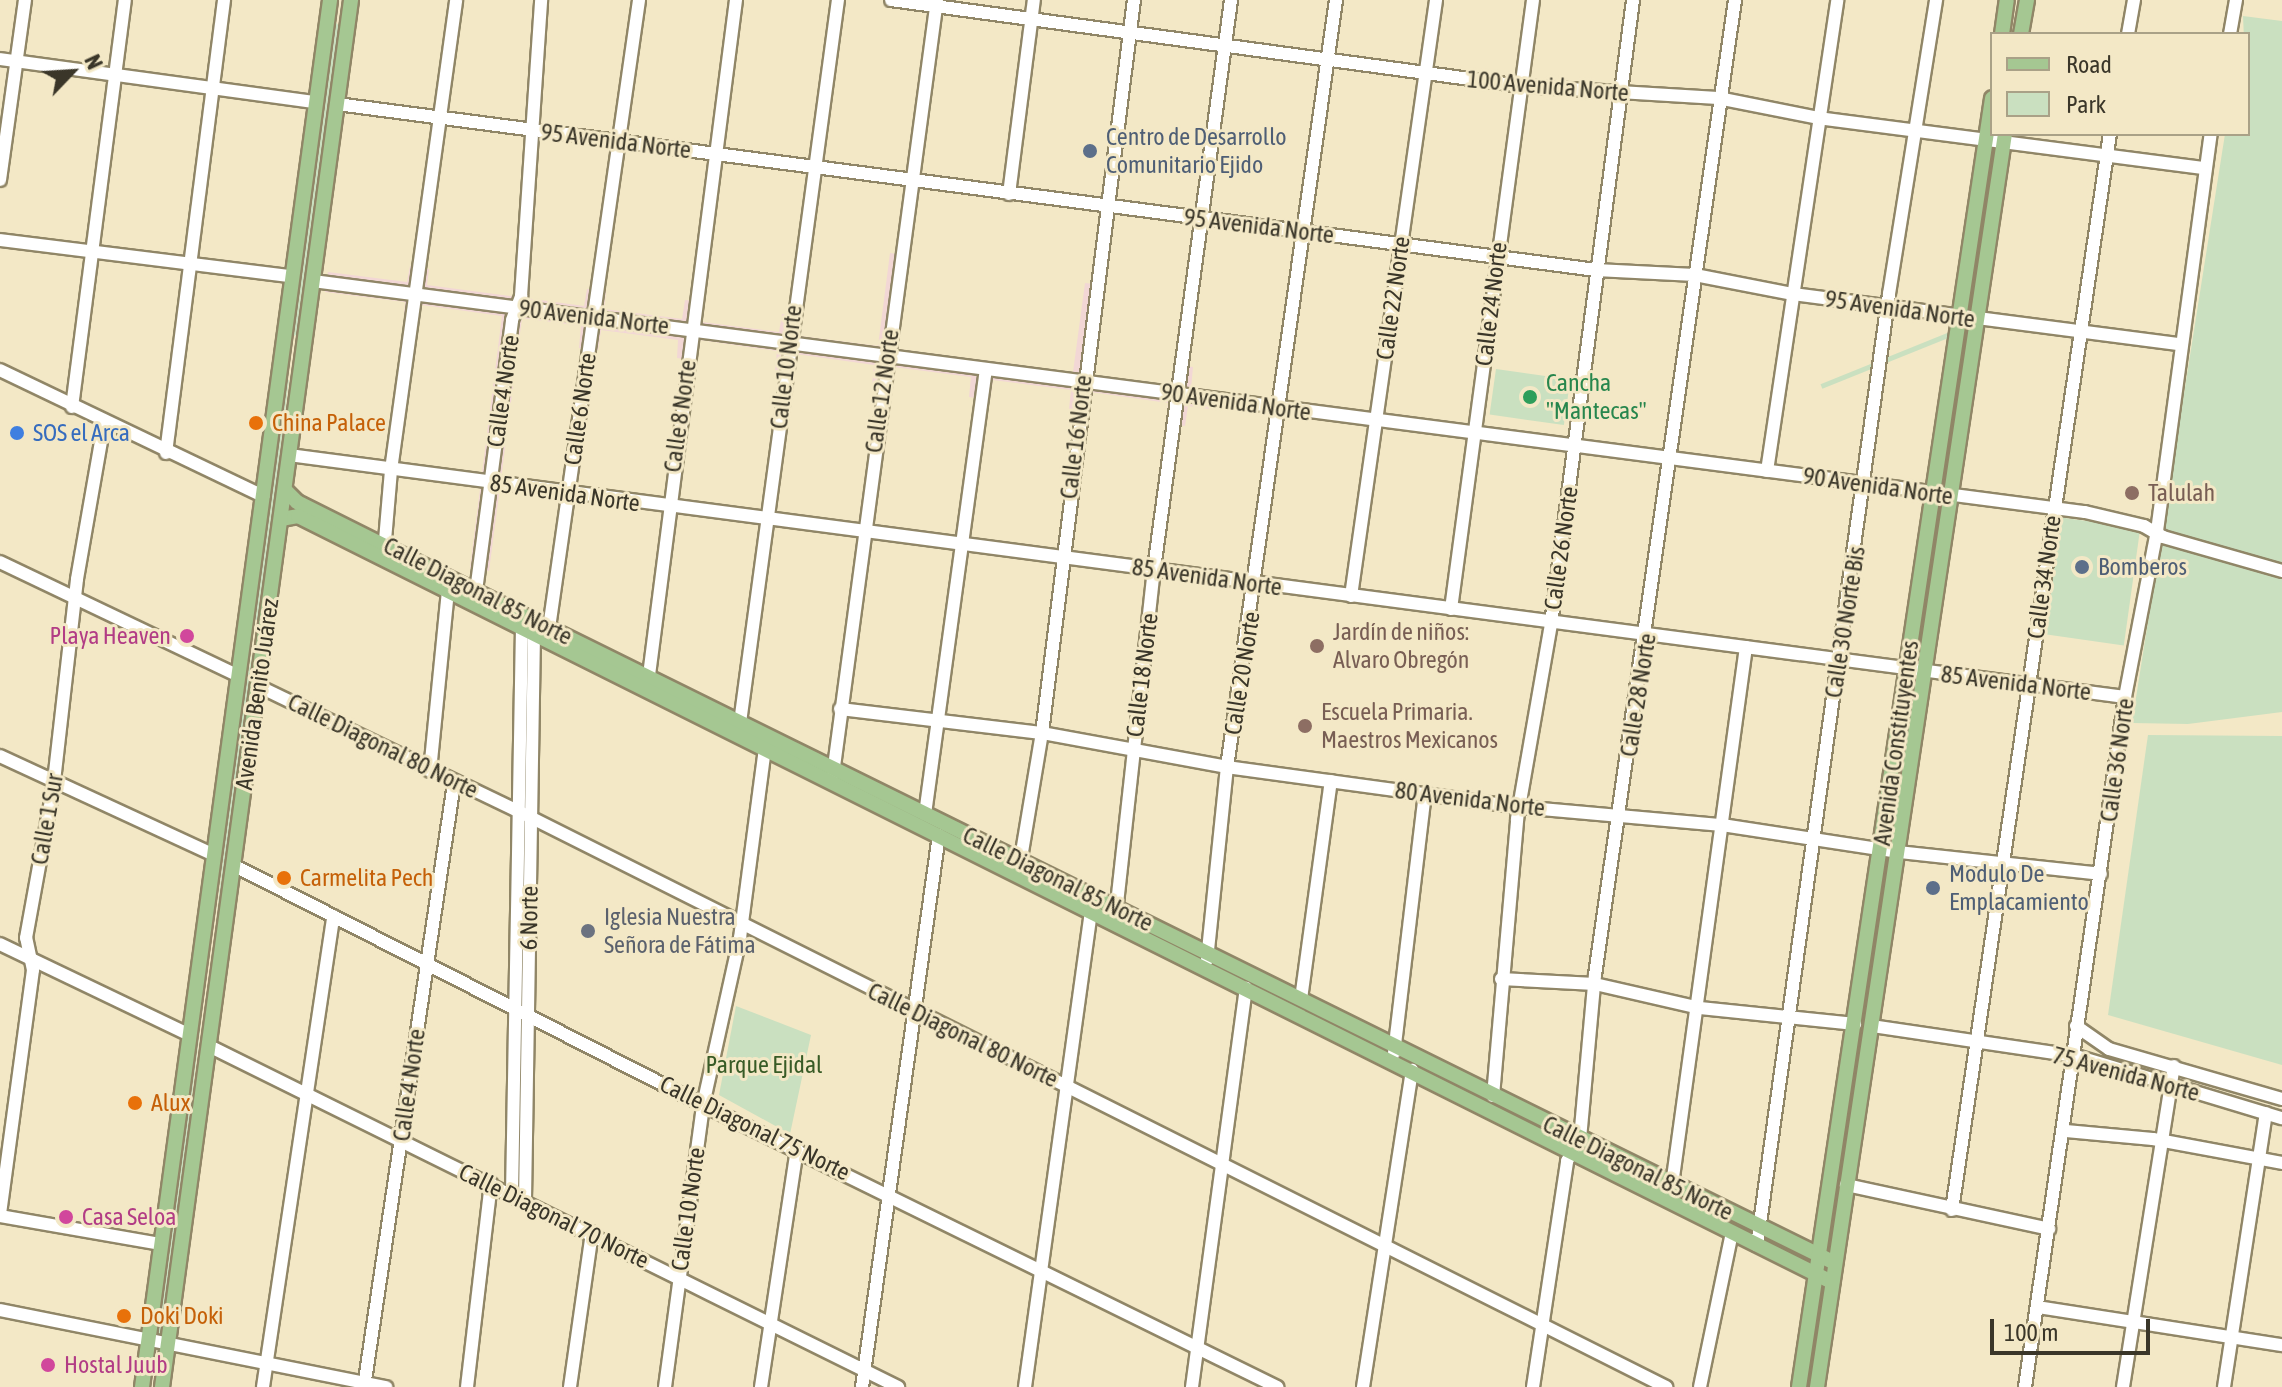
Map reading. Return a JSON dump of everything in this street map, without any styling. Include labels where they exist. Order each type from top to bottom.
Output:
[{"type":"main road","name":"Avenida Benito Juárez","points":[[142,1387],[330,0]]},
{"type":"main road","points":[[338,0],[348,0]]},
{"type":"main road","name":"Avenida Benito Juárez","points":[[162,1387],[348,26],[348,0]]},
{"type":"main road","points":[[2002,32],[2007,0]]},
{"type":"main road","points":[[2021,32],[2027,0]]},
{"type":"main road","points":[[327,21],[340,17],[348,26]]},
{"type":"main road","name":"Avenida Constituyentes","points":[[1799,1387],[1990,110]]},
{"type":"main road","name":"Avenida Constituyentes","points":[[1817,1387],[1927,671],[2004,139]]},
{"type":"main road","points":[[285,329],[291,340],[304,333]]},
{"type":"main road","points":[[279,380],[291,376],[298,385]]},
{"type":"main road","name":"Calle Diagonal 85 Norte","points":[[285,490],[297,502],[448,592],[528,632],[648,683]]},
{"type":"main road","name":"Calle Diagonal 85 Norte","points":[[281,519],[298,516],[476,591],[648,683],[833,775],[939,835],[1020,866],[1091,910],[1117,915]]},
{"type":"main road","points":[[247,618],[255,626],[267,624]]},
{"type":"main road","points":[[240,656],[254,651],[261,664]]},
{"type":"main road","name":"Calle Diagonal 85 Norte","points":[[739,728],[765,748],[925,814],[1020,866],[1207,960],[1301,999],[1395,1044],[1732,1232],[1832,1282]]},
{"type":"main road","points":[[205,920],[213,930],[226,925]]},
{"type":"main road","name":"Calle Diagonal 85 Norte","points":[[1207,960],[1246,988],[1412,1070],[1672,1185],[1835,1263]]},
{"type":"main road","points":[[198,973],[210,969],[218,978]]},
{"type":"street","points":[[0,180],[25,0]]},
{"type":"street","points":[[72,407],[89,253],[125,0]]},
{"type":"street","points":[[166,453],[224,0]]},
{"type":"street","points":[[384,552],[391,470],[456,0]]},
{"type":"street","name":"Calle 4 Norte","points":[[476,591],[517,308],[541,0]]},
{"type":"street","name":"Calle 6 Norte","points":[[549,628],[639,0]]},
{"type":"street","name":"Calle 8 Norte","points":[[648,683],[667,507],[736,0]]},
{"type":"street","name":"Calle 10 Norte","points":[[739,728],[838,0]]},
{"type":"street","name":"100 Avenida Norte","points":[[891,0],[936,3],[1032,20],[1129,29],[1225,46],[1521,86],[1718,98],[1818,118],[1985,140],[2004,139],[2205,168]]},
{"type":"street","points":[[1009,194],[1034,0]]},
{"type":"street","name":"Calle 16 Norte","points":[[1020,866],[1042,733],[1083,381],[1134,0]]},
{"type":"street","name":"Calle 18 Norte","points":[[1117,915],[1132,749],[1154,569],[1205,220],[1231,0]]},
{"type":"street","name":"Calle 20 Norte","points":[[1207,960],[1227,767],[1257,583],[1336,0]]},
{"type":"street","name":"Calle 22 Norte","points":[[1351,596],[1436,0]]},
{"type":"street","name":"Calle 24 Norte","points":[[1451,609],[1533,0]]},
{"type":"street","name":"Calle 26 Norte","points":[[1493,1096],[1501,979],[1519,807],[1551,624],[1618,92],[1633,0]]},
{"type":"street","name":"Calle 28 Norte","points":[[1533,1387],[1541,1324],[1576,1144],[1595,984],[1648,635],[1718,98],[1735,0]]},
{"type":"street","points":[[1767,471],[1837,0]]},
{"type":"street","name":"Calle 30 Norte Bis","points":[[1757,1245],[1888,307],[1936,0]]},
{"type":"street","points":[[2128,32],[2134,0]]},
{"type":"street","points":[[2230,32],[2236,0]]},
{"type":"street","name":"Calle 12 Norte","points":[[833,775],[886,355],[936,3]]},
{"type":"street","points":[[0,59],[115,71],[315,102]]},
{"type":"street","name":"95 Avenida Norte","points":[[337,104],[1596,270],[1695,275],[1793,294],[2180,344]]},
{"type":"street","name":"Calle 34 Norte","points":[[1952,1210],[2110,136]]},
{"type":"street","name":"Calle 36 Norte","points":[[2025,1387],[2066,1131],[2076,1056],[2076,1026],[2125,697],[2157,531],[2211,136]]},
{"type":"street","points":[[0,240],[291,276]]},
{"type":"street","name":"90 Avenida Norte","points":[[313,281],[2054,510],[2157,531],[2282,571]]},
{"type":"street","points":[[925,814],[986,369]]},
{"type":"street","points":[[0,370],[104,424],[263,496]]},
{"type":"street","name":"Calle 1 Sur","points":[[0,1215],[33,970],[26,938],[54,782],[77,594],[104,424]]},
{"type":"street","name":"85 Avenida Norte","points":[[289,455],[863,534],[1062,557],[1551,624],[2125,697]]},
{"type":"street","points":[[0,562],[77,594],[237,675]]},
{"type":"street","points":[[430,771],[448,592]]},
{"type":"street","points":[[512,1194],[516,810],[528,632]]},
{"type":"street","name":"6 Norte","points":[[525,1200],[531,819],[528,632]]},
{"type":"street","points":[[1672,1185],[1700,1008],[1746,647]]},
{"type":"street","name":"Calle Diagonal 80 Norte","points":[[258,686],[454,783],[516,810],[741,927],[1666,1387]]},
{"type":"street","name":"80 Avenida Norte","points":[[840,709],[1042,733],[1227,767],[1519,807],[1620,813],[1722,825],[1880,850],[2101,874]]},
{"type":"street","name":"Calle 10 Norte","points":[[665,1387],[703,1105],[741,927],[765,748]]},
{"type":"street","points":[[0,756],[214,855]]},
{"type":"street","points":[[1301,999],[1331,781]]},
{"type":"street","name":"Calle 4 Norte","points":[[364,1385],[454,783]]},
{"type":"street","points":[[1393,1060],[1425,794]]},
{"type":"street","points":[[862,1387],[939,835]]},
{"type":"street","name":"Calle Diagonal 75 Norte","points":[[235,866],[513,1003],[703,1105],[890,1194],[1277,1387]]},
{"type":"street","points":[[1025,1387],[1091,910]]},
{"type":"street","points":[[263,1387],[333,916]]},
{"type":"street","points":[[0,944],[188,1034]]},
{"type":"street","points":[[1501,979],[1595,984],[1700,1008],[1855,1024]]},
{"type":"street","points":[[1192,1387],[1246,988]]},
{"type":"street","name":"75 Avenida Norte","points":[[1872,1026],[2076,1056],[2282,1118]]},
{"type":"street","name":"75 Avenida Norte","points":[[2076,1026],[2109,1049],[2282,1099]]},
{"type":"street","name":"Calle Diagonal 70 Norte","points":[[209,1046],[307,1098],[491,1183],[898,1387]]},
{"type":"street","points":[[2123,1387],[2174,1066]]},
{"type":"street","points":[[1363,1387],[1412,1070]]},
{"type":"street","points":[[2224,1387],[2266,1113]]},
{"type":"street","points":[[0,1114],[15,1116]]},
{"type":"street","points":[[2066,1131],[2162,1141],[2282,1163]]},
{"type":"street","points":[[761,1387],[797,1149]]},
{"type":"street","points":[[467,1387],[491,1183]]},
{"type":"street","points":[[1846,1185],[2049,1229]]},
{"type":"street","points":[[0,1215],[160,1244]]},
{"type":"street","points":[[1700,1387],[1732,1232]]},
{"type":"street","points":[[570,1387],[592,1233]]},
{"type":"street","points":[[2038,1307],[2282,1345]]},
{"type":"street","points":[[0,1310],[266,1366],[386,1387]]},
{"type":"shaded area","points":[[890,253],[908,256],[897,349],[1073,372],[1085,283],[1104,285],[1093,375],[1172,386],[1176,365],[1193,367],[1191,389],[1211,391],[1209,409],[1188,406],[1185,426],[1166,423],[1168,403],[1091,392],[1088,411],[1069,409],[1071,390],[993,380],[990,400],[969,397],[971,377],[894,367],[890,388],[872,385],[874,365],[796,354],[793,374],[775,371],[777,351],[700,340],[697,361],[677,358],[678,340],[601,330],[598,350],[579,348],[581,326],[522,318],[489,571],[470,568],[502,316],[422,305],[420,318],[404,316],[405,302],[325,292],[328,272],[407,282],[410,266],[429,269],[427,285],[584,306],[587,289],[606,291],[604,309],[682,319],[685,300],[704,302],[702,322],[779,332],[782,314],[802,317],[800,336],[878,346]]},
{"type":"green space","points":[[2243,16],[2282,21],[2282,712],[2188,724],[2132,723],[2225,136],[2250,136],[2250,32],[2244,32]]},
{"type":"green space","points":[[336,23],[342,28],[298,334],[294,336],[290,331]]},
{"type":"green space","points":[[1993,151],[1995,157],[1970,308],[1967,302]]},
{"type":"green space","points":[[1967,325],[1969,330],[1822,389],[1821,384]]},
{"type":"green space","name":"Cancha \"Mantecas\"","points":[[1496,369],[1570,379],[1564,425],[1490,415]]},
{"type":"green space","points":[[284,379],[289,380],[260,620],[255,620]]},
{"type":"green space","points":[[1935,501],[1941,502],[1922,661],[1916,660]]},
{"type":"green space","points":[[2058,517],[2140,529],[2124,645],[2042,634]]},
{"type":"green space","points":[[252,655],[255,660],[216,922],[238,720]]},
{"type":"green space","points":[[1916,679],[1894,842],[1891,844],[1912,682]]},
{"type":"green space","points":[[2148,735],[2282,736],[2282,1065],[2108,1015]]},
{"type":"green space","points":[[1889,857],[1891,859],[1866,1018],[1881,885]]},
{"type":"green space","points":[[207,973],[163,1334],[158,1334],[203,975]]},
{"type":"green space","name":"Parque Ejidal","points":[[736,1006],[811,1035],[790,1134],[719,1095]]},
{"type":"green space","points":[[1862,1033],[1833,1248],[1828,1249],[1859,1036]]},
{"type":"green space","points":[[1590,1149],[1755,1230],[1754,1233],[1588,1153]]},
{"type":"place","name":"Centro de Desarrollo Comunitario Ejido","points":[[1090,151]]},
{"type":"place","name":"Cancha \"Mantecas\"","points":[[1530,397]]},
{"type":"place","name":"China Palace","points":[[256,423]]},
{"type":"place","name":"SOS el Arca","points":[[17,433]]},
{"type":"place","name":"Talulah","points":[[2132,493]]},
{"type":"place","name":"Bomberos","points":[[2082,567]]},
{"type":"place","name":"Playa Heaven","points":[[187,636]]},
{"type":"place","name":"Jardín de niños: Alvaro Obregón","points":[[1317,646]]},
{"type":"place","name":"Escuela Primaria. Maestros Mexicanos","points":[[1305,726]]},
{"type":"place","name":"Carmelita Pech","points":[[284,878]]},
{"type":"place","name":"Modulo De Emplacamiento","points":[[1933,888]]},
{"type":"place","name":"Iglesia Nuestra Señora de Fátima","points":[[588,931]]},
{"type":"place","name":"Alux","points":[[135,1103]]},
{"type":"place","name":"Casa Seloa","points":[[66,1217]]},
{"type":"place","name":"Doki Doki","points":[[124,1316]]},
{"type":"place","name":"Hostal Juub","points":[[48,1365]]}]
